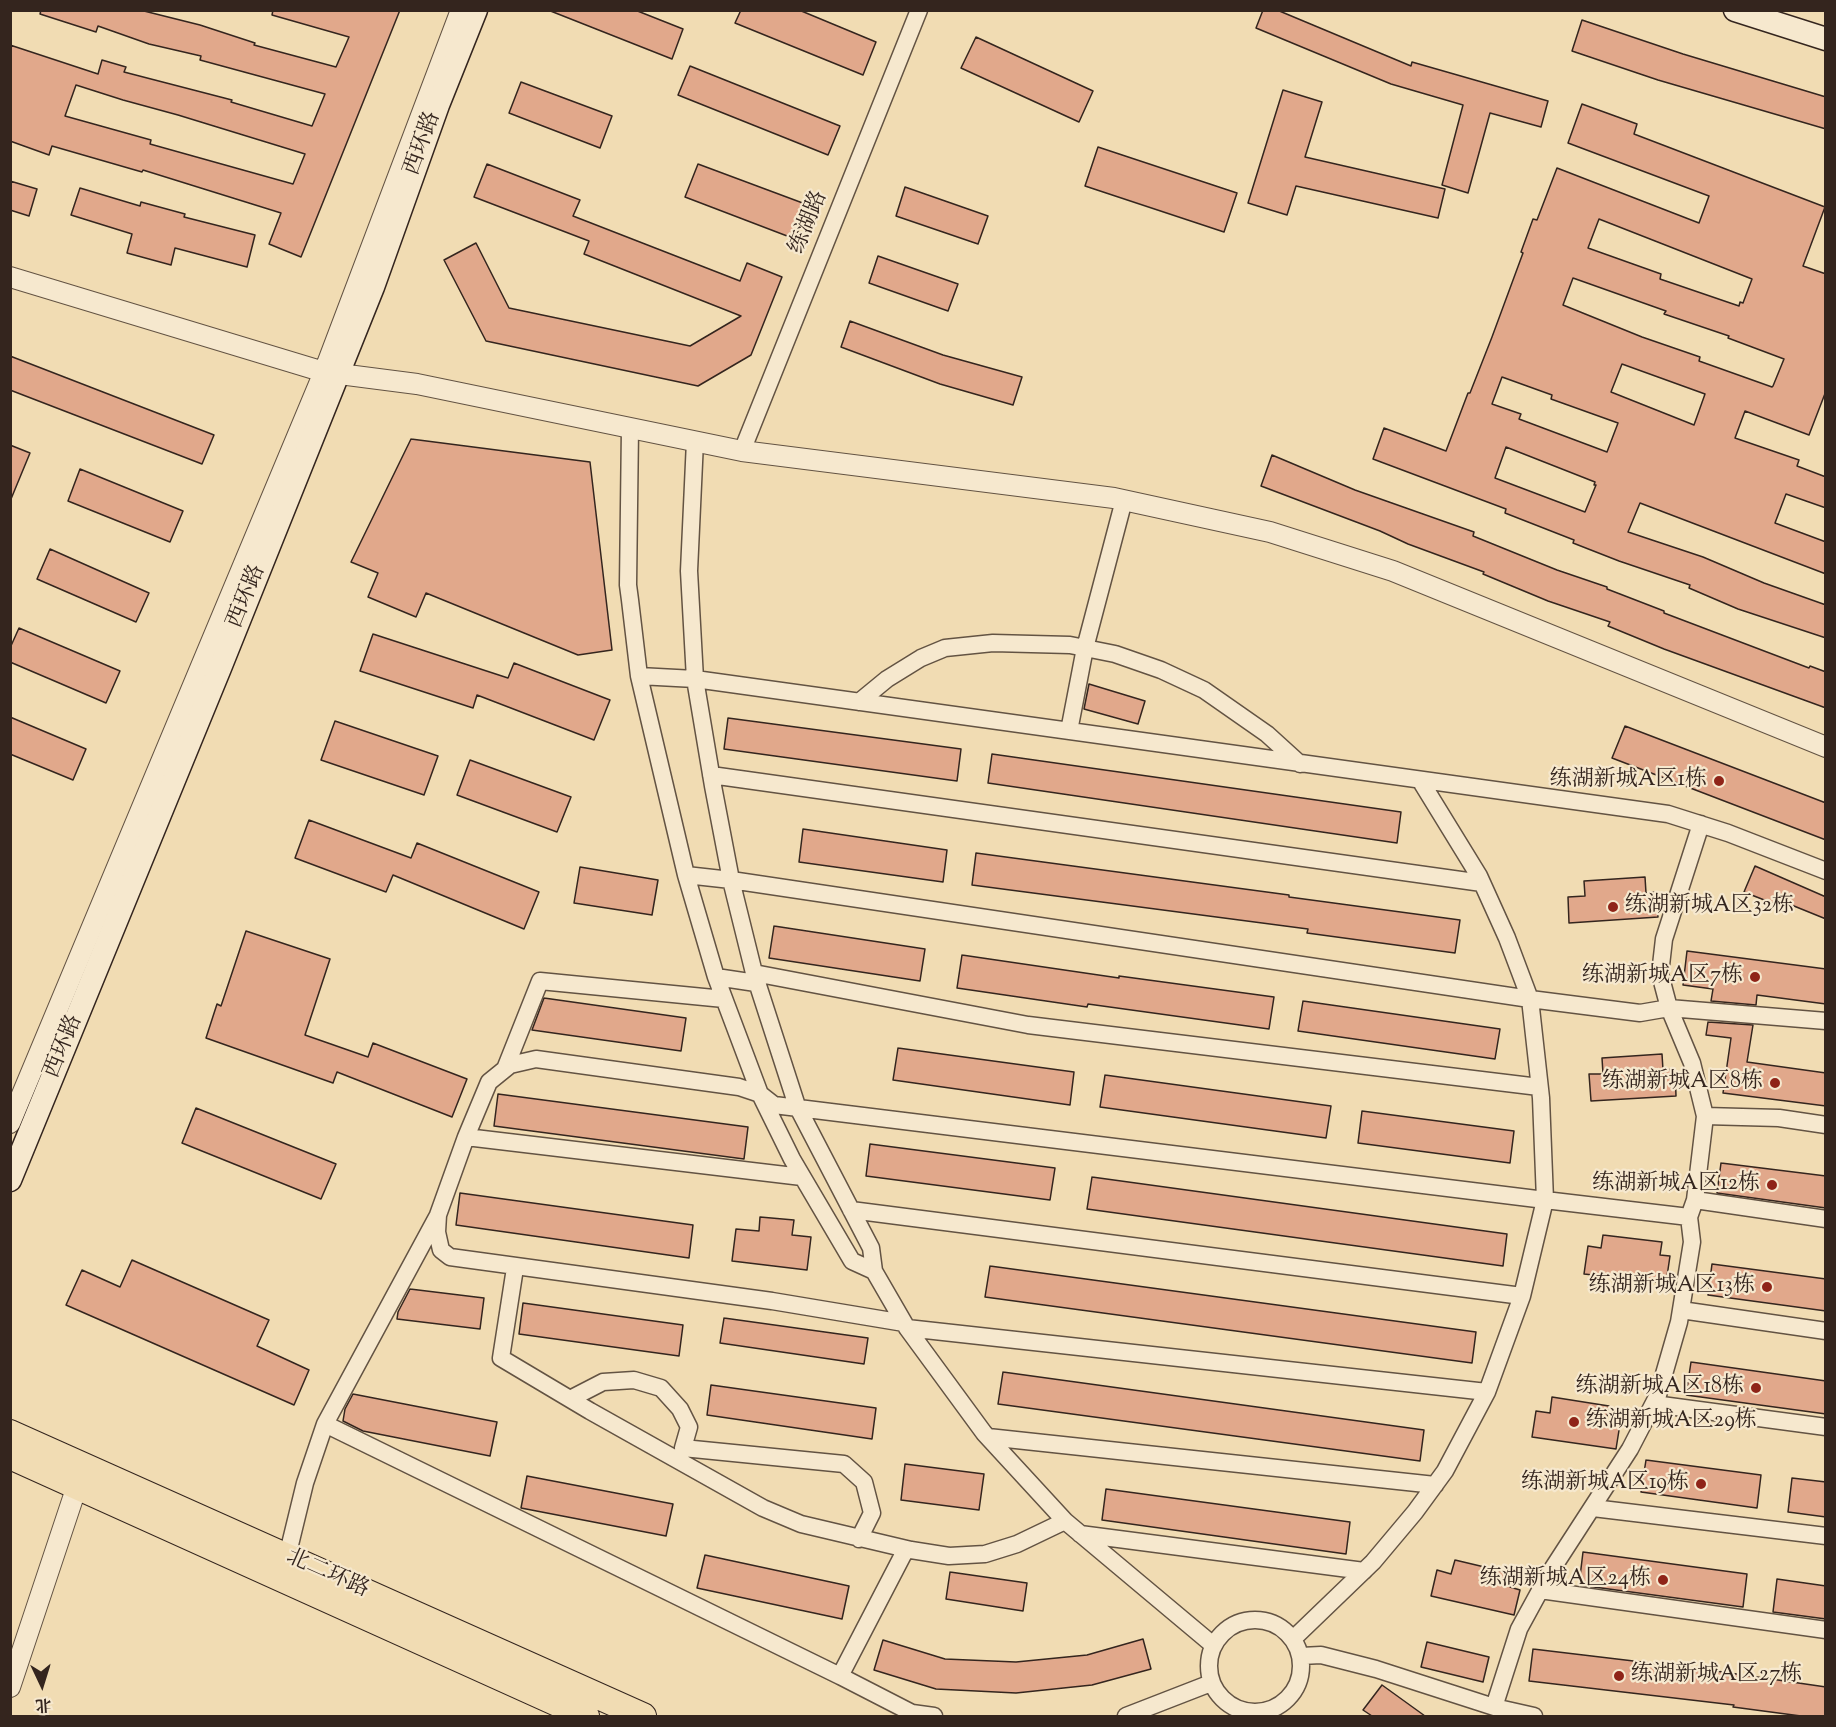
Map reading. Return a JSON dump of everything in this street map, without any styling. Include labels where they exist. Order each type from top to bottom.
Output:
[{"type":"main road","name":"西环路","points":[[10,1180],[211,690],[331,373],[373,287],[438,105],[476,10]]},
{"type":"main road","points":[[1735,10],[1826,39]]},
{"type":"main road","name":"北二环路","points":[[10,1433],[643,1716]]},
{"type":"main road","name":"北二环路","points":[[10,1456],[586,1716]]},
{"type":"street","name":"西环路","points":[[10,1124],[331,373],[461,10]]},
{"type":"street","name":"练湖路","points":[[742,451],[919,10]]},
{"type":"street","points":[[10,277],[331,373],[417,384],[742,451],[1124,500],[1270,532],[1393,571],[1826,747]]},
{"type":"street","points":[[630,428],[628,585],[639,676],[686,875],[716,976],[760,1094],[802,1177],[852,1261],[874,1271]]},
{"type":"street","points":[[695,441],[689,571],[695,679],[732,880],[755,978],[797,1106],[871,1248],[874,1271],[906,1326],[988,1437],[1065,1521],[1214,1645]]},
{"type":"street","points":[[1069,731],[1085,648],[1124,500]]},
{"type":"street","points":[[859,702],[887,679],[921,658],[945,648],[993,643],[1045,643],[1085,648],[1115,654],[1152,667],[1204,690],[1267,734],[1300,764]]},
{"type":"street","points":[[639,676],[695,679],[1668,814],[1826,871]]},
{"type":"street","points":[[711,775],[1482,883]]},
{"type":"street","points":[[1293,1639],[1364,1571],[1415,1512],[1445,1471],[1487,1392],[1522,1296],[1545,1200],[1539,1087],[1530,999],[1507,938],[1482,883],[1420,780]]},
{"type":"street","points":[[1494,1707],[1519,1629],[1540,1590],[1630,1449],[1654,1404],[1681,1310],[1692,1242],[1689,1216],[1695,1200],[1704,1116],[1692,1063],[1670,1008],[1660,975],[1664,939],[1701,824]]},
{"type":"street","points":[[686,875],[1530,999],[1640,1013],[1670,1008],[1826,1021]]},
{"type":"street","points":[[716,976],[755,978],[1028,1025],[1539,1087]]},
{"type":"street","points":[[505,1069],[540,981],[724,999]]},
{"type":"street","points":[[287,1557],[305,1483],[325,1424],[438,1215],[489,1082],[510,1065],[536,1059],[739,1087],[760,1094],[774,1105],[1689,1216]]},
{"type":"street","points":[[1704,1116],[1779,1119],[1826,1125]]},
{"type":"street","points":[[466,1137],[802,1177]]},
{"type":"street","points":[[1695,1200],[1826,1219]]},
{"type":"street","points":[[851,1210],[1522,1296]]},
{"type":"street","points":[[438,1215],[437,1232],[441,1250],[450,1257],[515,1268],[772,1301],[906,1326],[1487,1392]]},
{"type":"street","points":[[515,1268],[501,1358],[763,1508],[801,1524],[859,1539],[949,1556],[985,1554],[1017,1544],[1065,1521]]},
{"type":"street","points":[[1681,1310],[1826,1331]]},
{"type":"street","points":[[570,1399],[603,1382],[634,1380],[661,1388],[680,1409],[689,1427],[683,1448],[844,1464],[864,1482],[872,1513],[859,1539]]},
{"type":"street","points":[[1654,1404],[1826,1427]]},
{"type":"street","points":[[325,1424],[912,1713],[934,1716]]},
{"type":"street","points":[[988,1437],[1435,1485]]},
{"type":"street","points":[[10,1687],[77,1486]]},
{"type":"street","points":[[1593,1508],[1826,1536]]},
{"type":"street","points":[[1080,1534],[1364,1571]]},
{"type":"street","points":[[840,1676],[906,1549]]},
{"type":"street","points":[[1540,1590],[1826,1630]]},
{"type":"street","points":[[1261,1620],[1279,1626],[1293,1639],[1301,1656],[1302,1671],[1298,1686],[1277,1708],[1258,1713],[1239,1710],[1222,1699],[1211,1683],[1208,1664],[1214,1645],[1225,1630],[1242,1622],[1261,1620]]},
{"type":"street","points":[[1301,1656],[1321,1655],[1376,1669],[1494,1707],[1534,1716]]},
{"type":"street","points":[[1126,1716],[1211,1683]]},
{"type":"street","points":[[1277,1708],[1293,1716]]},
{"type":"street","points":[[1222,1716],[1239,1710]]},
{"type":"building","points":[[41,10],[140,10],[200,25],[255,43],[254,45],[336,67],[349,37],[272,15],[273,10],[400,10],[301,257],[269,244],[281,213],[143,170],[142,172],[52,146],[49,155],[10,141],[10,45],[98,74],[102,60],[126,67],[124,72],[232,100],[231,102],[312,126],[325,94],[200,60],[201,56],[149,44],[98,26],[96,32],[40,14]],"holes":[[[76,85],[178,115],[305,154],[293,184],[150,144],[151,140],[65,116]]]},
{"type":"building","points":[[548,10],[635,10],[683,29],[672,59]]},
{"type":"building","points":[[741,10],[799,10],[876,42],[863,75],[735,23]]},
{"type":"building","points":[[1263,10],[1277,10],[1411,66],[1412,62],[1548,101],[1541,127],[1490,113],[1468,193],[1442,185],[1463,105],[1391,84],[1256,28]]},
{"type":"building","points":[[1582,20],[1683,54],[1826,97],[1826,129],[1658,80],[1572,51]]},
{"type":"building","points":[[976,37],[1093,91],[1079,122],[961,68]]},
{"type":"building","points":[[690,66],[840,126],[828,155],[678,95]]},
{"type":"building","points":[[521,82],[612,116],[600,148],[509,113]]},
{"type":"building","points":[[1283,90],[1322,102],[1305,157],[1445,189],[1438,218],[1296,186],[1287,215],[1248,203]]},
{"type":"building","points":[[1582,104],[1637,124],[1634,134],[1825,207],[1803,266],[1826,274],[1826,391],[1809,435],[1745,411],[1735,438],[1799,460],[1797,466],[1826,477],[1826,508],[1786,494],[1775,523],[1826,542],[1826,574],[1640,503],[1628,532],[1703,557],[1764,583],[1826,605],[1826,638],[1738,609],[1689,588],[1690,585],[1573,543],[1574,540],[1505,513],[1506,509],[1373,459],[1384,428],[1446,451],[1492,337],[1533,219],[1537,220],[1557,168],[1699,223],[1709,196],[1568,143]],"holes":[[[1599,219],[1752,279],[1743,303],[1740,302],[1739,306],[1660,279],[1661,274],[1588,248]],[[1573,278],[1666,311],[1664,314],[1729,336],[1728,338],[1784,359],[1772,387],[1699,361],[1700,357],[1642,337],[1563,305]],[[1622,364],[1705,394],[1694,425],[1611,392]],[[1502,377],[1552,395],[1551,399],[1618,423],[1607,452],[1519,419],[1521,414],[1492,404]],[[1506,447],[1595,482],[1594,485],[1596,485],[1585,512],[1495,478]]]},
{"type":"building","points":[[1098,147],[1237,193],[1224,232],[1085,186]]},
{"type":"building","points":[[487,164],[580,200],[573,216],[740,281],[747,263],[782,277],[751,355],[698,386],[486,341],[444,260],[476,243],[509,308],[690,346],[741,316],[584,254],[589,241],[474,197]]},
{"type":"building","points":[[698,164],[808,205],[795,239],[685,197]]},
{"type":"building","points":[[10,181],[37,189],[29,216],[10,210]]},
{"type":"building","points":[[905,187],[988,216],[978,244],[896,216]]},
{"type":"building","points":[[80,188],[140,206],[141,202],[185,214],[184,217],[255,235],[247,267],[175,248],[171,265],[127,253],[132,234],[71,215]]},
{"type":"building","points":[[878,256],[958,284],[948,311],[869,283]]},
{"type":"building","points":[[850,321],[943,355],[1022,377],[1013,405],[940,384],[841,347]]},
{"type":"building","points":[[10,356],[214,435],[202,464],[10,390]]},
{"type":"building","points":[[411,439],[590,462],[612,650],[578,655],[426,593],[416,617],[368,597],[378,573],[351,562]]},
{"type":"building","points":[[10,445],[30,453],[11,499],[10,499]]},
{"type":"building","points":[[1272,455],[1355,490],[1474,532],[1473,536],[1557,570],[1607,587],[1607,589],[1664,611],[1664,613],[1809,668],[1810,666],[1826,672],[1826,708],[1664,649],[1608,626],[1610,622],[1548,601],[1483,574],[1484,572],[1261,486]]},
{"type":"building","points":[[80,469],[183,511],[170,542],[68,501]]},
{"type":"building","points":[[50,549],[149,593],[136,622],[37,579]]},
{"type":"building","points":[[19,628],[120,671],[106,703],[10,662],[10,648]]},
{"type":"building","points":[[373,634],[508,678],[514,663],[610,700],[594,740],[477,695],[473,708],[360,671]]},
{"type":"building","points":[[1089,684],[1145,701],[1138,724],[1084,709]]},
{"type":"building","points":[[10,717],[86,749],[73,780],[10,754]]},
{"type":"building","points":[[728,718],[961,749],[957,781],[724,749]]},
{"type":"building","points":[[335,721],[438,756],[424,795],[321,760]]},
{"type":"building","name":"练湖新城A区1栋","points":[[1625,726],[1826,803],[1826,840],[1612,758]]},
{"type":"building","points":[[992,754],[1401,812],[1397,843],[988,783]]},
{"type":"building","points":[[470,760],[571,797],[557,832],[457,795]]},
{"type":"building","points":[[309,820],[411,858],[417,843],[539,892],[524,929],[393,875],[386,892],[295,858]]},
{"type":"building","points":[[803,829],[947,850],[943,882],[799,862]]},
{"type":"building","points":[[976,853],[1460,920],[1455,953],[1307,933],[1308,929],[972,885]]},
{"type":"building","points":[[1755,866],[1826,897],[1826,919],[1789,904],[1787,909],[1744,892]]},
{"type":"building","points":[[580,867],[658,880],[652,915],[574,903]]},
{"type":"building","name":"练湖新城A区32栋","points":[[1645,877],[1646,893],[1656,892],[1658,917],[1569,923],[1568,897],[1585,896],[1584,881]]},
{"type":"building","points":[[774,926],[925,949],[920,981],[769,958]]},
{"type":"building","points":[[246,931],[330,959],[305,1035],[368,1057],[373,1043],[467,1079],[452,1117],[337,1072],[333,1083],[206,1038],[217,1004],[221,1006]]},
{"type":"building","name":"练湖新城A区7栋","points":[[1687,951],[1826,969],[1826,1004],[1757,995],[1756,1005],[1711,1001],[1713,989],[1683,985]]},
{"type":"building","points":[[962,955],[1119,978],[1119,976],[1274,997],[1269,1029],[1088,1004],[1087,1007],[957,988]]},
{"type":"building","points":[[544,998],[686,1018],[681,1051],[532,1030]]},
{"type":"building","points":[[1303,1001],[1500,1029],[1495,1059],[1298,1031]]},
{"type":"building","name":"练湖新城A区8栋","points":[[1708,1022],[1753,1025],[1747,1062],[1826,1073],[1826,1106],[1723,1093],[1731,1038],[1706,1035]]},
{"type":"building","points":[[898,1048],[1074,1072],[1070,1105],[893,1080]]},
{"type":"building","points":[[1662,1054],[1663,1070],[1675,1069],[1676,1096],[1591,1101],[1589,1074],[1603,1074],[1602,1058]]},
{"type":"building","points":[[1105,1075],[1331,1106],[1326,1138],[1100,1107]]},
{"type":"building","points":[[498,1094],[748,1127],[744,1159],[494,1126]]},
{"type":"building","points":[[196,1108],[336,1164],[321,1199],[182,1143]]},
{"type":"building","points":[[1362,1111],[1514,1131],[1510,1163],[1358,1143]]},
{"type":"building","points":[[870,1144],[1055,1168],[1050,1200],[866,1176]]},
{"type":"building","name":"练湖新城A区12栋","points":[[1721,1163],[1826,1176],[1826,1208],[1717,1193]]},
{"type":"building","points":[[1092,1177],[1507,1234],[1503,1266],[1087,1209]]},
{"type":"building","points":[[460,1193],[693,1225],[689,1258],[456,1225]]},
{"type":"building","points":[[760,1217],[794,1220],[792,1235],[811,1237],[807,1270],[732,1261],[736,1229],[759,1231]]},
{"type":"building","points":[[1603,1235],[1662,1242],[1660,1255],[1670,1256],[1666,1283],[1584,1274],[1588,1246],[1601,1248]]},
{"type":"building","points":[[132,1260],[269,1320],[257,1346],[309,1370],[294,1405],[66,1305],[82,1270],[120,1287]]},
{"type":"building","name":"练湖新城A区13栋","points":[[1712,1264],[1826,1279],[1826,1311],[1708,1295]]},
{"type":"building","points":[[990,1266],[1476,1332],[1472,1363],[985,1297]]},
{"type":"building","points":[[410,1289],[484,1298],[480,1329],[397,1319],[398,1312]]},
{"type":"building","points":[[523,1303],[683,1325],[679,1356],[519,1334]]},
{"type":"building","points":[[724,1318],[868,1338],[864,1364],[720,1343]]},
{"type":"building","name":"练湖新城A区18栋","points":[[1691,1362],[1826,1381],[1826,1414],[1686,1395]]},
{"type":"building","points":[[1003,1372],[1424,1430],[1420,1461],[998,1404]]},
{"type":"building","points":[[711,1385],[876,1408],[872,1439],[707,1415]]},
{"type":"building","points":[[353,1394],[497,1422],[490,1456],[363,1431],[343,1421],[345,1409]]},
{"type":"building","name":"练湖新城A区29栋","points":[[1552,1397],[1609,1406],[1606,1421],[1620,1424],[1616,1449],[1532,1437],[1536,1411],[1550,1413]]},
{"type":"building","name":"练湖新城A区19栋","points":[[1646,1460],[1761,1475],[1757,1508],[1641,1492]]},
{"type":"building","points":[[905,1464],[984,1474],[979,1510],[901,1500]]},
{"type":"building","points":[[527,1476],[673,1504],[666,1536],[521,1508]]},
{"type":"building","points":[[1792,1478],[1826,1482],[1826,1517],[1788,1512]]},
{"type":"building","points":[[1106,1489],[1350,1522],[1346,1554],[1102,1520]]},
{"type":"building","name":"练湖新城A区24栋","points":[[1583,1552],[1747,1574],[1743,1607],[1579,1585]]},
{"type":"building","points":[[705,1555],[849,1586],[842,1619],[697,1588]]},
{"type":"building","points":[[1455,1560],[1514,1574],[1510,1587],[1520,1590],[1514,1615],[1431,1596],[1437,1570],[1451,1574]]},
{"type":"building","points":[[950,1572],[1027,1583],[1023,1611],[946,1599]]},
{"type":"building","points":[[1777,1579],[1826,1586],[1826,1619],[1773,1612]]},
{"type":"building","points":[[1143,1639],[1151,1669],[1092,1685],[1016,1693],[936,1689],[874,1670],[883,1640],[945,1659],[1016,1662],[1087,1655]]},
{"type":"building","points":[[1427,1642],[1489,1657],[1483,1682],[1421,1667]]},
{"type":"building","points":[[1533,1649],[1709,1670],[1826,1687],[1826,1716],[1801,1716],[1733,1707],[1734,1705],[1529,1681]]},
{"type":"building","points":[[1382,1685],[1425,1716],[1372,1716],[1363,1710]]},
{"type":"place","name":"练湖新城A区1栋","points":[[1719,781]]},
{"type":"place","name":"练湖新城A区32栋","points":[[1613,907]]},
{"type":"place","name":"练湖新城A区7栋","points":[[1755,977]]},
{"type":"place","name":"练湖新城A区8栋","points":[[1775,1083]]},
{"type":"place","name":"练湖新城A区12栋","points":[[1772,1185]]},
{"type":"place","name":"练湖新城A区13栋","points":[[1767,1287]]},
{"type":"place","name":"练湖新城A区18栋","points":[[1756,1388]]},
{"type":"place","name":"练湖新城A区29栋","points":[[1574,1422]]},
{"type":"place","name":"练湖新城A区19栋","points":[[1701,1484]]},
{"type":"place","name":"练湖新城A区24栋","points":[[1663,1580]]},
{"type":"place","name":"练湖新城A区27栋","points":[[1619,1676]]}]
